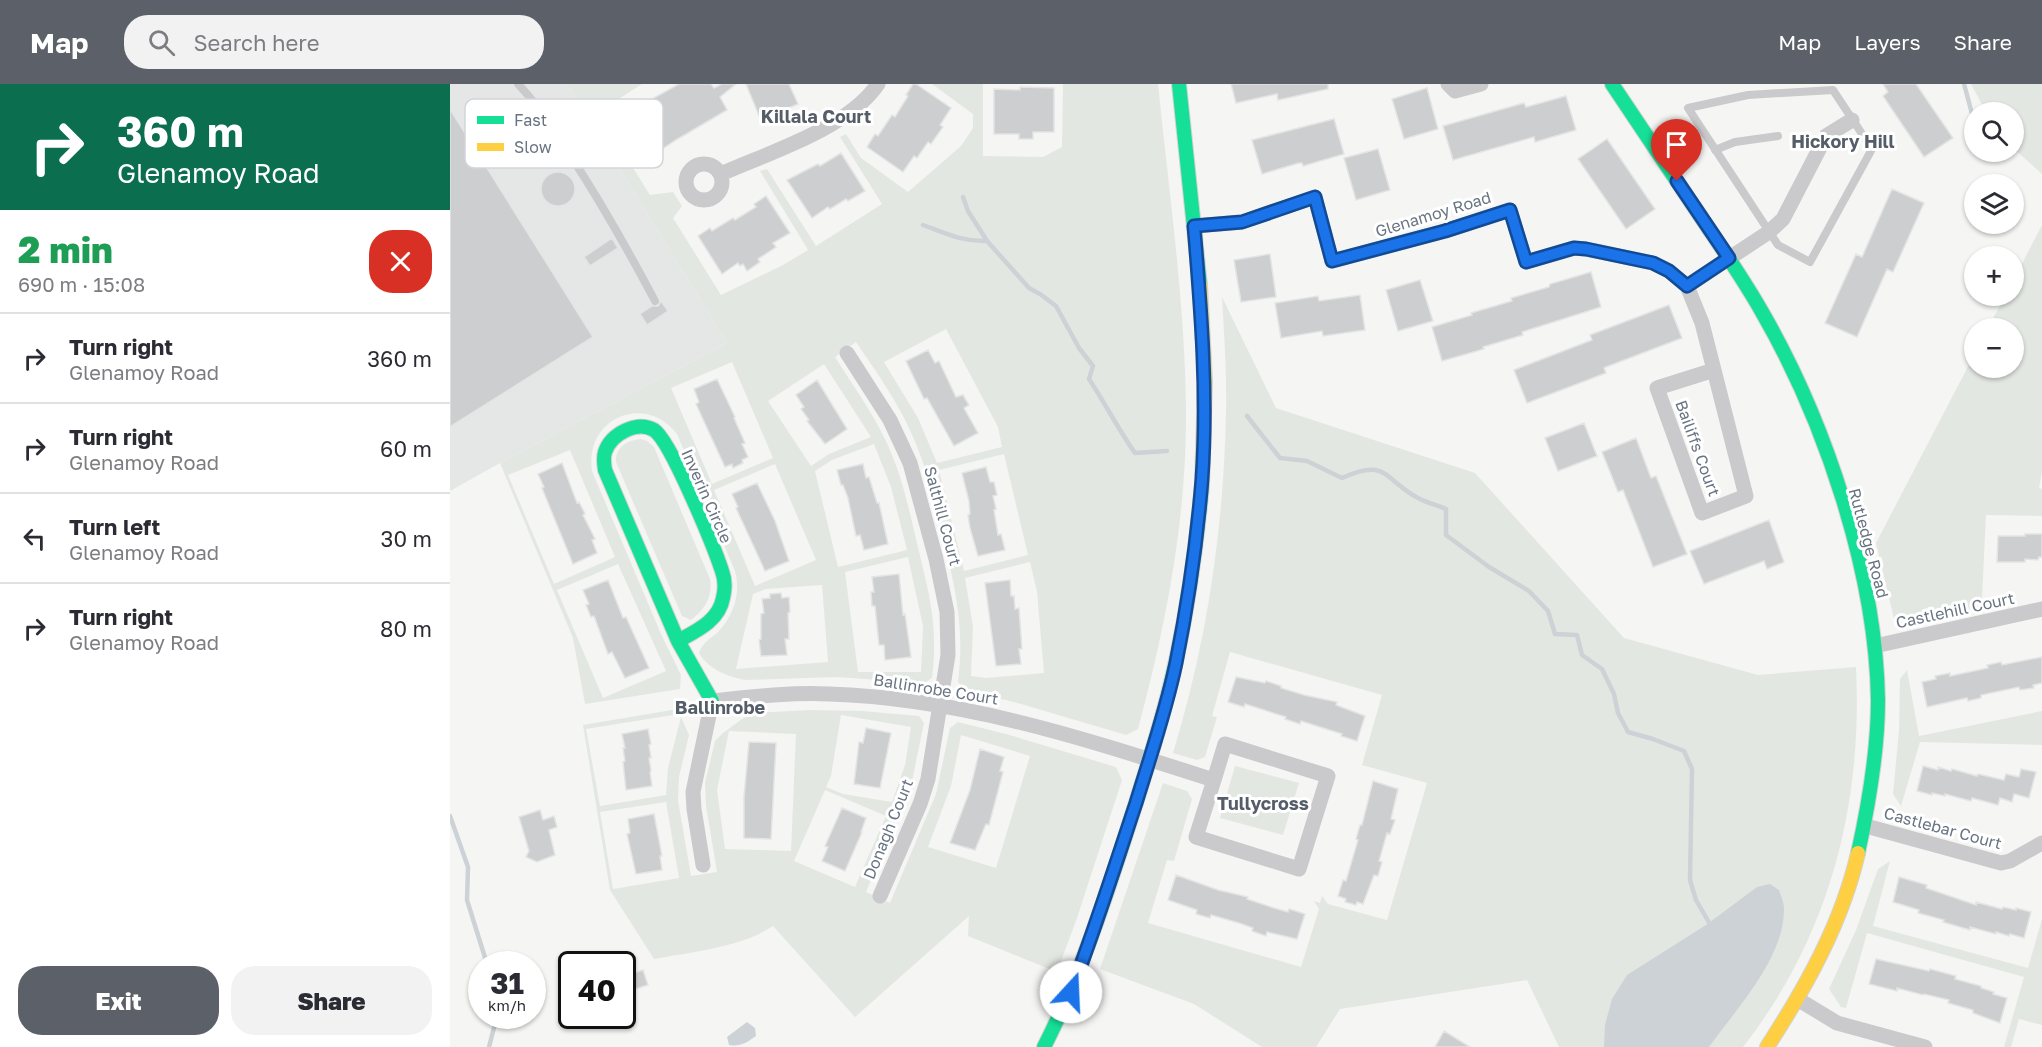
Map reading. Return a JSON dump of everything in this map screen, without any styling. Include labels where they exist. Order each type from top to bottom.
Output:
[{"type":"street","points":[[721,174],[834,123],[861,104],[878,84]]},
{"type":"street","points":[[1044,1047],[1071,992],[1089,944],[1149,760],[1175,665],[1192,563],[1202,479],[1203,351],[1194,226],[1179,84]]},
{"type":"street","points":[[1448,84],[1455,91],[1481,84]]},
{"type":"street","name":"Rutledge Road","points":[[1612,84],[1729,258],[1778,339],[1793,370],[1820,436],[1844,508],[1862,576],[1875,646],[1878,684],[1876,736],[1866,826],[1850,885],[1834,928],[1799,1000],[1767,1047]]},
{"type":"street","points":[[1687,286],[1769,232],[1783,219],[1826,136],[1852,120]]},
{"type":"street","name":"Glenamoy Road","points":[[1194,226],[1242,222],[1315,197],[1332,261],[1445,231],[1510,210],[1526,262],[1574,248],[1586,249],[1653,263],[1669,271],[1687,286]]},
{"type":"street","name":"Bailiffs Court","points":[[1687,286],[1702,323],[1714,370],[1746,496],[1702,513],[1657,388],[1714,370]]},
{"type":"street","name":"Salthill Court","points":[[847,353],[890,420],[910,463],[919,493],[947,612],[948,655],[941,705]]},
{"type":"street","name":"Inverin Circle","points":[[678,641],[704,628],[715,616],[722,604],[726,588],[723,573],[672,453],[655,430],[645,426],[632,428],[620,433],[606,449],[605,470],[678,641],[712,701]]},
{"type":"street","name":"Castlehill Court","points":[[1875,646],[2042,609]]},
{"type":"street","name":"Ballinrobe Court","points":[[712,701],[828,693],[902,699],[941,705],[1026,723],[1214,780]]},
{"type":"street","points":[[704,865],[693,792],[712,701]]},
{"type":"street","name":"Donagh Court","points":[[880,896],[923,796],[933,758],[941,705]]},
{"type":"street","points":[[1225,744],[1328,776],[1299,869],[1196,837],[1214,780],[1225,744]]},
{"type":"street","name":"Castlebar Court","points":[[1866,826],[2001,863],[2010,861],[2042,843]]},
{"type":"street","points":[[1799,1000],[1837,1023],[1925,1047]]},
{"type":"lane","points":[[518,84],[530,99]]},
{"type":"lane","points":[[1833,90],[1852,120],[1872,149],[1810,262],[1778,245],[1688,108],[1748,95],[1833,90]]},
{"type":"lane","points":[[1715,150],[1735,142],[1778,136]]},
{"type":"lane","points":[[578,168],[609,217],[655,301]]},
{"type":"shaded area","points":[[450,84],[567,84],[576,99],[465,99],[465,168],[619,168],[727,343],[450,491]]},
{"type":"shaded area","points":[[567,84],[642,84],[618,99],[576,99]]},
{"type":"shaded area","points":[[932,84],[983,84],[983,156],[1043,157],[1062,147],[1063,84],[1158,84],[1183,328],[1185,450],[1183,491],[1173,571],[1166,611],[1138,729],[1126,735],[1014,702],[964,690],[958,682],[960,643],[958,607],[936,506],[915,441],[884,384],[856,342],[835,357],[880,428],[895,463],[910,513],[925,575],[933,624],[932,678],[924,683],[836,677],[746,680],[732,677],[708,664],[699,653],[705,643],[724,625],[732,611],[737,587],[735,571],[677,434],[664,421],[649,415],[634,413],[620,417],[607,425],[597,437],[592,452],[592,471],[661,634],[681,675],[680,689],[585,704],[573,638],[500,463],[727,343],[619,168],[633,168],[650,195],[673,192],[682,206],[673,218],[721,295],[783,265],[808,250],[760,171],[767,169],[816,246],[882,204],[840,137],[846,134],[861,158],[908,192],[961,146],[973,128],[973,114]],"holes":[[[946,329],[998,427],[1002,447],[937,463],[918,418],[884,362]],[[732,362],[773,458],[712,484],[671,388]],[[824,364],[871,437],[829,454],[811,466],[768,401]],[[874,444],[891,487],[907,550],[838,567],[815,471],[832,460]],[[570,450],[615,557],[554,584],[508,475]],[[1004,454],[1028,555],[964,571],[939,470]],[[775,464],[816,560],[755,586],[714,490]],[[908,557],[923,626],[921,672],[858,672],[845,572]],[[1030,562],[1037,592],[1044,673],[986,678],[971,676],[973,627],[965,578]],[[618,564],[666,671],[603,698],[557,590]],[[822,585],[828,662],[736,669],[753,594],[766,589]]]},
{"type":"shaded area","points":[[1971,84],[2042,84],[2042,174],[2024,158],[2024,102],[1981,102]]},
{"type":"shaded area","points":[[2042,225],[2042,472],[2039,488],[2042,489],[2042,516],[1986,515],[1982,598],[1984,609],[1903,626],[1894,619],[1876,543],[1964,374],[1964,378],[2024,378],[2024,318],[1993,318],[2000,306],[2024,306],[2024,260]]},
{"type":"shaded area","points":[[1222,297],[1276,408],[1475,473],[1624,638],[1758,675],[1856,667],[1857,719],[1853,770],[1846,819],[1834,868],[1818,915],[1798,961],[1773,1005],[1743,1047],[1559,1047],[1527,980],[1340,1009],[1316,1047],[1262,1047],[1194,1004],[1100,969],[1163,783],[1187,791],[1192,799],[1174,861],[1167,860],[1148,923],[1301,967],[1319,909],[1314,901],[1320,903],[1322,896],[1328,904],[1387,920],[1427,783],[1362,765],[1382,695],[1230,652],[1212,716],[1217,717],[1205,757],[1197,760],[1173,753],[1204,627],[1212,584],[1222,498],[1226,368]]},
{"type":"shaded area","points":[[641,439],[654,447],[710,579],[707,602],[691,620],[682,616],[616,462],[618,452],[623,445]]},
{"type":"shaded area","points":[[1907,670],[1919,736],[2042,711],[2042,745],[1920,742],[1901,806],[1893,794],[1899,730],[1900,679]]},
{"type":"shaded area","points":[[678,709],[679,714],[586,729],[600,806],[666,795],[668,768],[681,717],[689,735],[679,777],[678,800],[691,876],[717,872],[706,806],[705,783],[715,741],[742,719],[753,713],[810,710],[862,711],[919,716],[924,723],[911,786],[866,892],[890,903],[936,794],[950,728],[958,722],[1116,767],[1122,780],[1057,972],[968,936],[969,916],[855,1017],[773,926],[731,944],[654,959],[610,890],[583,725]],"holes":[[[841,715],[911,727],[905,765],[892,802],[843,794],[826,787],[831,776]],[[729,731],[796,734],[791,851],[725,849],[717,790]],[[961,735],[1030,756],[996,868],[928,847],[951,786]],[[825,790],[886,816],[855,887],[794,861]],[[666,802],[679,878],[613,889],[600,812]]]},
{"type":"shaded area","points":[[1235,766],[1299,783],[1283,835],[1220,818]]},
{"type":"shaded area","points":[[1890,861],[1873,926],[2028,968],[2042,919],[2042,1025],[2019,1019],[2011,1047],[2004,1047],[2024,977],[1867,933],[1846,1008],[1841,1007],[1829,989],[1856,930],[1878,869]]},
{"type":"shaded area","points":[[1770,884],[1779,890],[1784,906],[1782,927],[1776,945],[1757,982],[1709,1047],[1604,1047],[1605,1025],[1612,999],[1627,975],[1706,925],[1757,887]]},
{"type":"shaded area","points":[[747,1022],[755,1028],[756,1036],[744,1044],[729,1045],[727,1037]]},
{"type":"building","points":[[679,84],[711,84],[714,88],[722,84],[736,84],[720,97],[727,110],[663,149],[663,99],[652,99]]},
{"type":"building","points":[[746,84],[789,84],[798,104],[774,114],[776,117],[762,123]]},
{"type":"building","points":[[913,84],[951,108],[940,125],[943,127],[931,144],[928,142],[917,158],[914,156],[903,172],[867,147],[875,134],[878,136],[892,115],[895,117]]},
{"type":"building","points":[[1231,84],[1328,84],[1328,89],[1278,100],[1277,94],[1236,103]]},
{"type":"building","points":[[1883,84],[1916,84],[1953,138],[1924,157],[1883,96],[1888,92]]},
{"type":"building","points":[[1020,87],[1054,88],[1054,132],[1033,132],[1033,139],[1019,139],[1019,134],[994,134],[994,89],[1020,90]]},
{"type":"building","points":[[1427,88],[1438,129],[1404,139],[1392,99]]},
{"type":"building","points":[[1566,96],[1576,130],[1535,142],[1534,137],[1453,160],[1443,126],[1524,103],[1526,107]]},
{"type":"building","points":[[450,109],[465,133],[465,168],[487,168],[593,337],[450,427]]},
{"type":"building","points":[[1334,119],[1344,154],[1303,166],[1299,163],[1262,174],[1252,140]]},
{"type":"building","points":[[1607,139],[1655,209],[1626,229],[1578,159]]},
{"type":"building","points":[[1378,149],[1390,190],[1356,200],[1344,158]]},
{"type":"building","points":[[841,153],[865,191],[830,209],[828,207],[812,218],[787,180],[818,164],[820,166]]},
{"type":"building","points":[[558,172],[570,177],[575,189],[570,201],[558,206],[546,201],[541,189],[546,177]]},
{"type":"building","points":[[1892,189],[1924,203],[1893,272],[1887,269],[1857,337],[1825,323],[1856,254],[1862,257]]},
{"type":"building","points":[[766,196],[790,233],[773,243],[776,247],[758,259],[760,262],[747,271],[743,264],[740,266],[738,263],[722,274],[698,236],[710,228],[712,231],[733,218],[735,220],[756,207],[754,204]]},
{"type":"building","points":[[612,238],[618,248],[590,266],[584,257]]},
{"type":"building","points":[[1270,254],[1276,297],[1241,302],[1234,260]]},
{"type":"building","points":[[1591,272],[1601,307],[1522,332],[1523,335],[1483,347],[1484,349],[1442,361],[1432,327],[1512,301],[1511,298],[1549,287],[1550,284]]},
{"type":"building","points":[[1420,280],[1433,321],[1398,331],[1386,290]]},
{"type":"building","points":[[1360,295],[1365,330],[1323,336],[1322,331],[1281,338],[1275,303],[1318,296],[1319,301]]},
{"type":"building","points":[[661,301],[668,311],[647,325],[640,314],[652,306],[658,306]]},
{"type":"building","points":[[1669,305],[1682,338],[1606,367],[1604,368],[1606,373],[1527,403],[1514,370],[1592,340],[1590,335]]},
{"type":"building","points":[[928,350],[935,363],[939,361],[956,397],[963,395],[969,405],[964,408],[978,433],[954,446],[927,398],[924,399],[906,361]]},
{"type":"building","points":[[717,379],[735,417],[748,457],[742,460],[743,463],[733,468],[732,464],[725,467],[696,404],[699,402],[694,389]]},
{"type":"building","points":[[817,380],[847,429],[825,444],[807,421],[809,420],[801,409],[804,407],[796,395]]},
{"type":"building","points":[[1584,423],[1597,456],[1558,471],[1545,438]]},
{"type":"building","points":[[1636,438],[1651,478],[1656,476],[1687,554],[1653,567],[1623,490],[1618,492],[1602,452]]},
{"type":"building","points":[[562,463],[577,503],[579,502],[585,514],[583,515],[595,539],[592,540],[597,553],[573,564],[538,474]]},
{"type":"building","points":[[863,464],[866,478],[869,477],[877,503],[879,503],[888,544],[864,550],[860,535],[856,536],[848,498],[837,470]]},
{"type":"building","points":[[986,467],[990,482],[994,482],[997,495],[993,496],[996,509],[994,510],[998,535],[1001,534],[1005,550],[978,556],[970,528],[969,501],[962,473]]},
{"type":"building","points":[[757,483],[775,521],[789,561],[765,571],[736,508],[738,507],[732,494]]},
{"type":"building","points":[[1769,520],[1784,562],[1767,569],[1764,561],[1704,584],[1690,551]]},
{"type":"building","points":[[2025,534],[2042,534],[2042,557],[2038,560],[2025,559],[2025,562],[1997,562],[1998,536],[2025,536]]},
{"type":"building","points":[[899,574],[903,615],[905,614],[911,657],[885,660],[884,645],[879,645],[875,606],[872,606],[871,592],[874,592],[872,577]]},
{"type":"building","points":[[608,580],[623,618],[626,617],[649,668],[625,678],[612,652],[608,654],[594,616],[591,617],[586,605],[589,604],[583,590]]},
{"type":"building","points":[[1010,580],[1015,609],[1019,608],[1021,664],[996,666],[985,583]]},
{"type":"building","points":[[781,593],[782,598],[789,597],[789,639],[785,639],[787,655],[761,656],[759,640],[761,639],[761,614],[764,613],[762,599],[770,598],[770,594]]},
{"type":"building","points":[[2042,657],[2042,683],[2033,685],[2034,688],[2020,690],[2019,687],[1981,695],[1981,698],[1968,701],[1967,698],[1927,707],[1922,682],[1936,679],[1935,676],[1950,673],[1950,676],[1988,668],[1987,665],[2001,662],[2002,665]]},
{"type":"building","points":[[1236,677],[1265,683],[1266,681],[1304,695],[1337,702],[1336,705],[1365,716],[1357,741],[1341,736],[1342,734],[1301,721],[1300,724],[1245,704],[1244,707],[1228,702]]},
{"type":"building","points":[[866,728],[891,733],[880,788],[854,784],[859,742],[863,743]]},
{"type":"building","points":[[648,729],[651,744],[649,745],[651,758],[649,758],[652,786],[626,790],[623,762],[625,761],[623,748],[625,748],[622,734]]},
{"type":"building","points":[[749,742],[776,743],[771,839],[744,838],[744,797]]},
{"type":"building","points":[[980,749],[1004,757],[1000,771],[1003,772],[989,825],[986,824],[975,850],[950,843],[970,790]]},
{"type":"building","points":[[1923,766],[1938,770],[1938,767],[1951,771],[1952,769],[2004,780],[2006,774],[2019,777],[2021,769],[2036,772],[2029,798],[2014,794],[2012,802],[2000,798],[1998,805],[1972,798],[1971,801],[1945,794],[1945,796],[1932,793],[1932,795],[1917,791]]},
{"type":"building","points":[[1373,781],[1398,789],[1391,819],[1395,820],[1390,834],[1387,833],[1379,861],[1382,862],[1378,876],[1374,875],[1363,904],[1357,902],[1356,905],[1345,902],[1346,899],[1338,896],[1343,880],[1346,881]]},
{"type":"building","points":[[842,808],[866,818],[845,871],[822,861],[828,847],[825,846]]},
{"type":"building","points":[[540,810],[543,820],[554,816],[557,827],[549,830],[555,855],[537,862],[526,857],[529,851],[519,817]]},
{"type":"building","points":[[654,814],[662,856],[660,856],[662,870],[636,874],[627,834],[630,833],[628,819]]},
{"type":"building","points":[[1176,875],[1218,890],[1248,897],[1247,899],[1274,908],[1288,912],[1289,909],[1305,914],[1297,939],[1267,932],[1266,936],[1239,923],[1211,915],[1210,918],[1196,914],[1197,910],[1168,900]]},
{"type":"building","points":[[1899,877],[1927,885],[1926,888],[1976,905],[1976,902],[2002,909],[2003,907],[2016,910],[2016,908],[2031,912],[2024,938],[1970,927],[1970,930],[1893,902]]},
{"type":"building","points":[[1876,959],[1956,976],[1955,979],[1981,986],[1981,988],[1994,992],[1993,994],[2007,998],[2000,1023],[1973,1013],[1973,1010],[1948,1003],[1949,1000],[1869,984]]},
{"type":"building","points":[[643,970],[648,985],[636,989],[636,972]]},
{"type":"building","points":[[1444,1031],[1470,1047],[1435,1047]]},
{"type":"waterway","points":[[1964,84],[1969,102]]},
{"type":"waterway","points":[[963,197],[968,211],[987,241],[1029,288],[1056,306],[1079,348],[1093,366],[1089,379],[1135,453],[1167,451]]},
{"type":"waterway","points":[[923,225],[962,238],[987,241]]},
{"type":"waterway","points":[[1247,416],[1280,458],[1307,461],[1342,478],[1357,472],[1377,470],[1418,498],[1446,509],[1446,535],[1489,567],[1529,591],[1548,611],[1555,634],[1577,635],[1582,655],[1602,669],[1614,694],[1618,713],[1628,732],[1684,751],[1692,769],[1690,880],[1696,900],[1711,926]]},
{"type":"waterway","points":[[450,816],[468,867],[467,900],[483,951]]},
{"type":"waterway","points":[[489,1047],[494,1029]]},
{"type":"traffic: fast","points":[[1179,84],[1200,285]]},
{"type":"traffic: fast","points":[[1612,84],[1762,312],[1806,401],[1843,499],[1868,601],[1875,651],[1878,700],[1872,777],[1858,853]]},
{"type":"traffic: fast","points":[[678,641],[706,624],[717,613],[724,595],[724,577],[671,453],[654,430],[647,427],[633,428],[619,434],[608,445],[604,456],[605,470],[678,641],[712,701]]},
{"type":"traffic: fast","points":[[1044,1047],[1068,995],[1099,914],[1162,717],[1187,606],[1202,485]]},
{"type":"traffic: slow","points":[[1200,285],[1205,381],[1202,485]]},
{"type":"traffic: slow","points":[[1767,1047],[1821,954],[1843,904],[1858,853]]},
{"type":"district","name":"Killala Court","points":[[816,117]]},
{"type":"district","name":"Hickory Hill","points":[[1843,142]]},
{"type":"district","name":"Ballinrobe","points":[[720,708]]},
{"type":"district","name":"Tullycross","points":[[1263,804]]},
{"type":"route","points":[[1071,992],[1154,747],[1175,665],[1186,607],[1202,479],[1204,410],[1203,335],[1194,226],[1242,222],[1315,197],[1332,261],[1445,231],[1510,210],[1526,262],[1574,248],[1586,249],[1653,263],[1669,271],[1687,286],[1729,258],[1677,181]]}]
